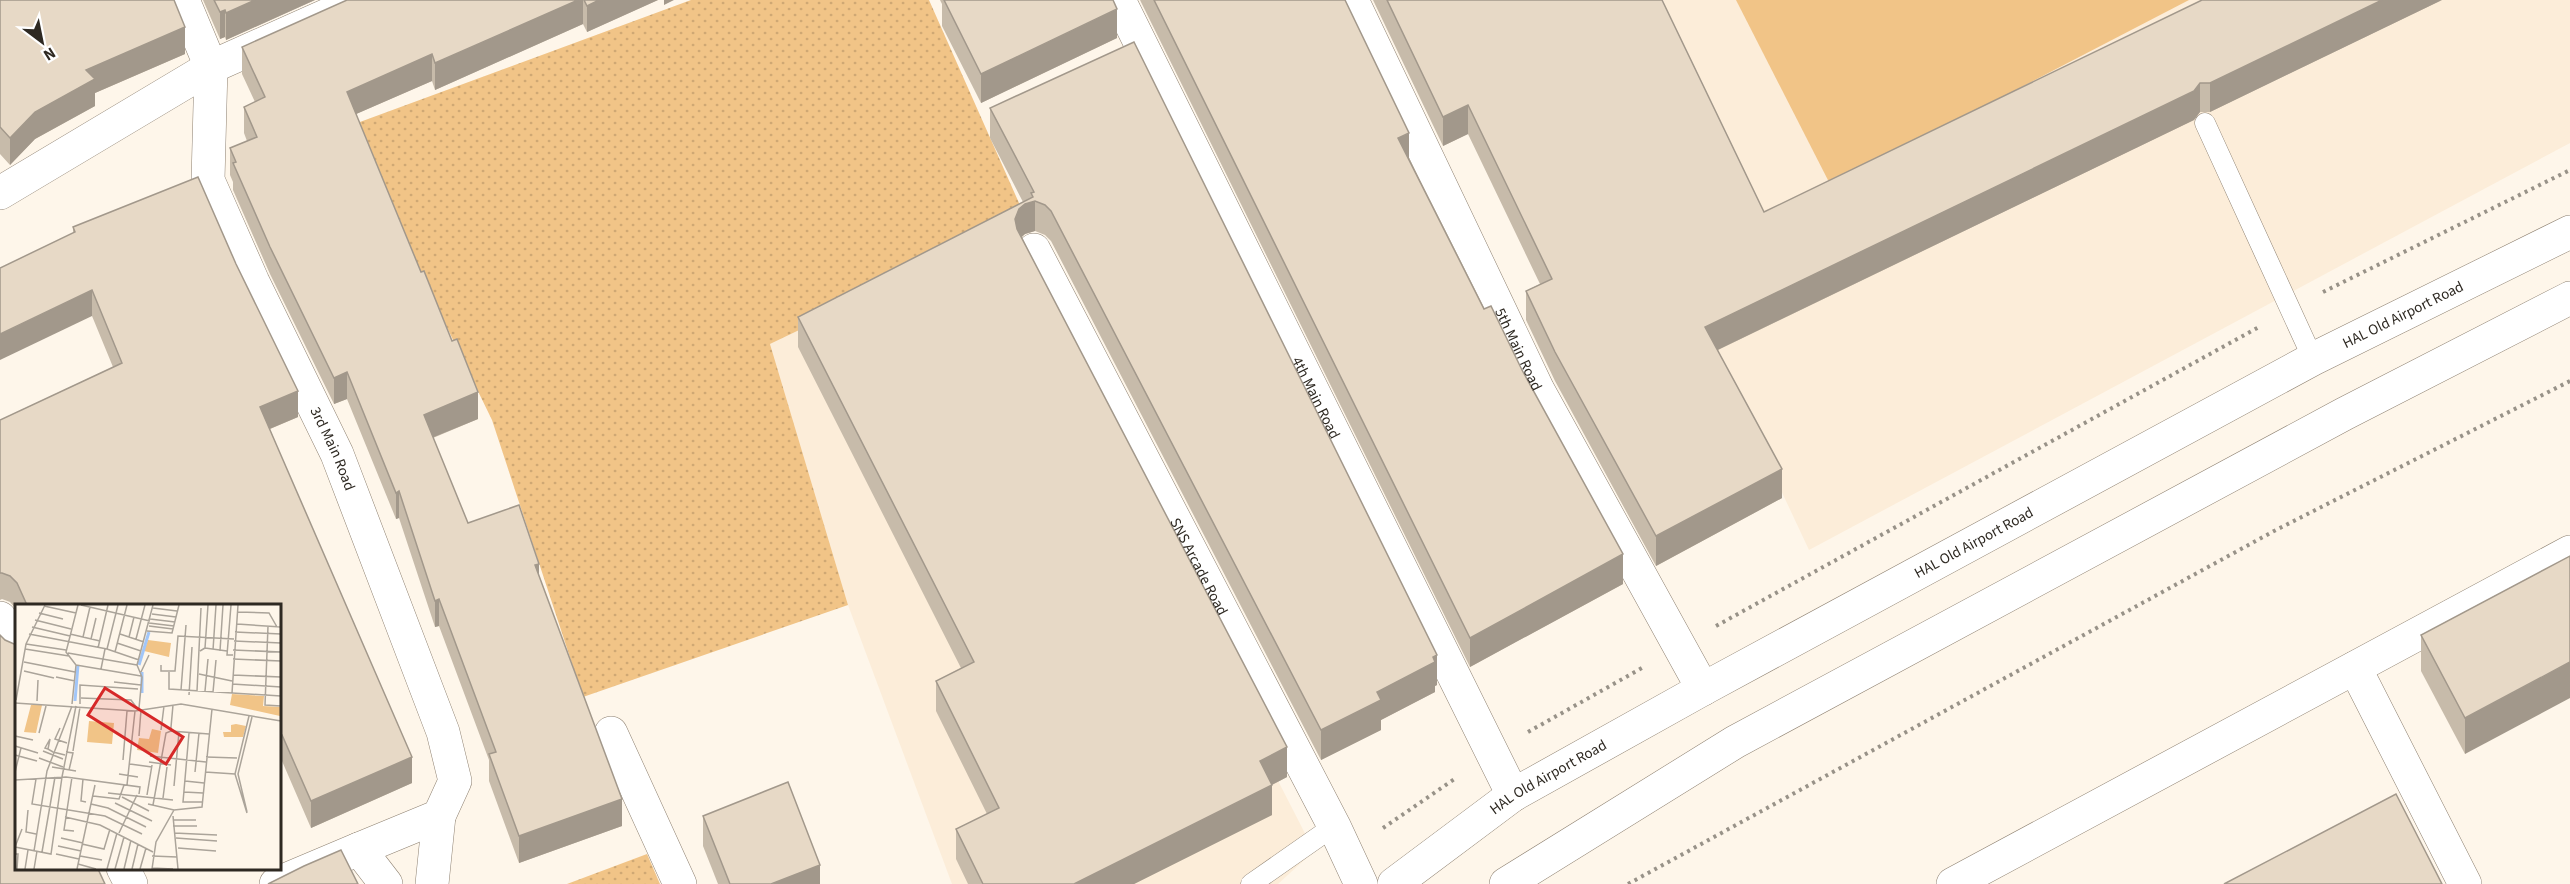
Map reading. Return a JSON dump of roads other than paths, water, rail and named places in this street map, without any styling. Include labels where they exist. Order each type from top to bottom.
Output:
[{"type":"street","name":"3rd Main Road","points":[[183,0],[211,67],[208,180],[253,282],[337,454],[443,732],[455,781],[439,816],[432,884]]},
{"type":"street","points":[[0,194],[211,67],[361,0]]},
{"type":"street","name":"4th Main Road","points":[[1119,0],[1513,795]]},
{"type":"street","name":"5th Main Road","points":[[1352,0],[1538,390],[1704,689]]},
{"type":"street","points":[[1112,61],[1142,47]]},
{"type":"street","name":"HAL Old Airport Road","points":[[1394,884],[1513,795],[1704,689],[2313,359],[2570,232]]},
{"type":"street","name":"SNS Arcade Road","points":[[1034,250],[1361,884]]},
{"type":"street","points":[[1511,883],[1736,742],[2334,419],[2570,298]]},
{"type":"street","points":[[1953,884],[2570,552]]},
{"type":"street","points":[[0,618],[15,650]]},
{"type":"street","points":[[2355,668],[2465,884]]},
{"type":"street","points":[[611,734],[680,884]]},
{"type":"street","points":[[276,884],[439,816]]},
{"type":"street","points":[[359,849],[386,884]]},
{"type":"street","points":[[124,869],[131,884]]},
{"type":"lane","points":[[2205,123],[2313,359]]},
{"type":"lane","points":[[1251,884],[1340,840]]}]
